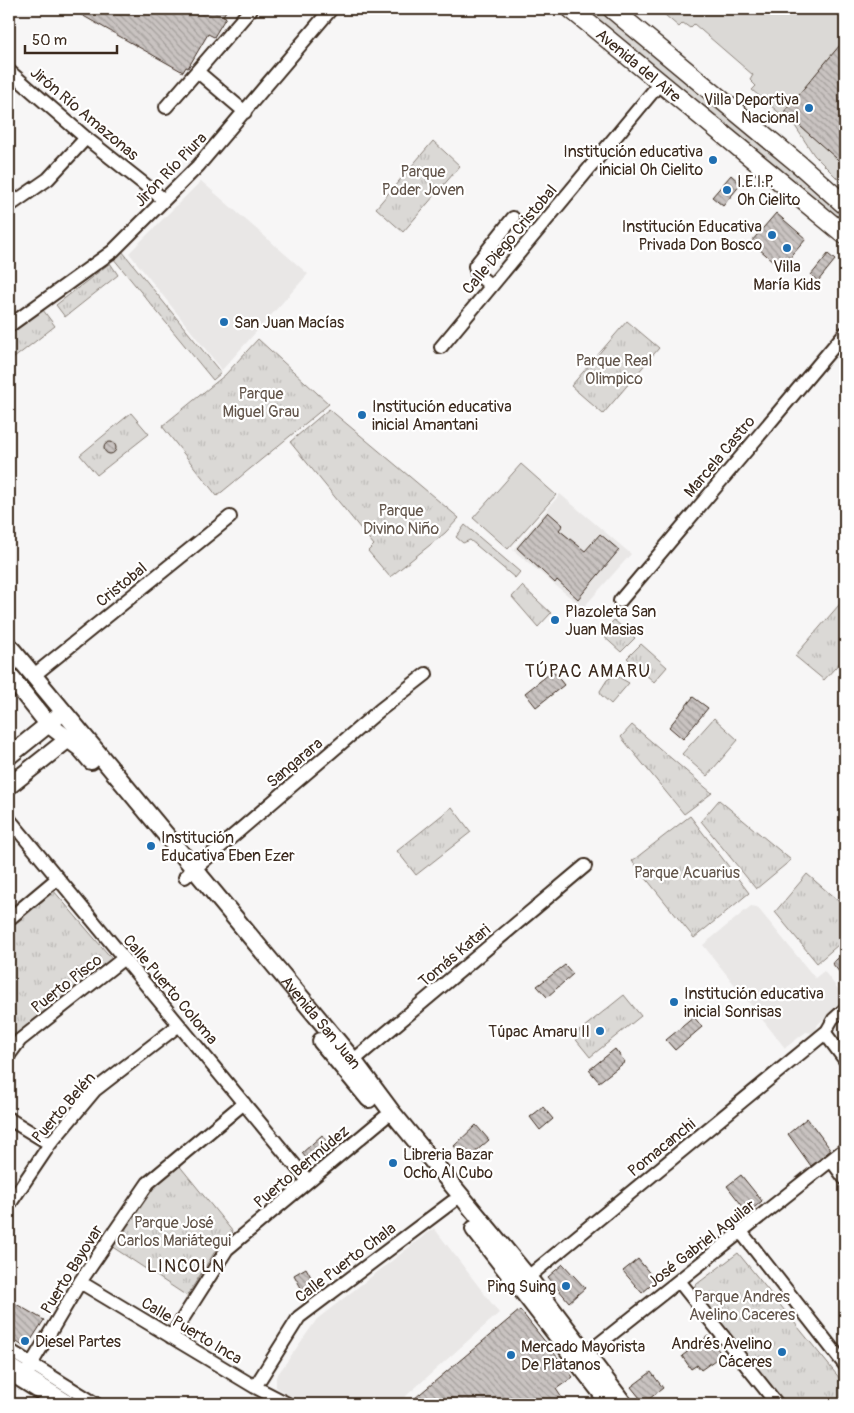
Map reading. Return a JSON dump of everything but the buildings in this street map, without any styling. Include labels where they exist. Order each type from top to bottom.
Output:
[{"type":"main road","name":"Avenida del Aire","points":[[571,9],[845,234]]},
{"type":"main road","name":"Avenida del Aire","points":[[612,9],[800,164],[845,205]]},
{"type":"main road","points":[[21,1370],[65,1404]]},
{"type":"street","points":[[166,107],[251,9]]},
{"type":"street","name":"Jirón Río Piura","points":[[9,326],[113,251],[198,166],[331,9]]},
{"type":"street","name":"Jirón Río Amazonas","points":[[9,71],[86,138],[164,199]]},
{"type":"street","points":[[198,72],[245,112]]},
{"type":"street","name":"Calle Diego Cristobal","points":[[441,347],[660,83]]},
{"type":"street","points":[[9,206],[48,179],[86,138]]},
{"type":"street","points":[[491,286],[477,274],[475,266],[513,218]]},
{"type":"street","name":"Marcela Castro","points":[[620,601],[845,333]]},
{"type":"street","name":"Cristobal","points":[[33,676],[230,517]]},
{"type":"street","name":"Avenida San Juan","points":[[9,646],[64,712],[80,748],[391,1111],[582,1358],[624,1404]]},
{"type":"street","name":"Sangarara","points":[[189,873],[380,710],[426,674]]},
{"type":"street","name":"Avenida San Juan","points":[[9,675],[48,724],[74,735]]},
{"type":"street","points":[[9,756],[64,712]]},
{"type":"street","points":[[9,786],[74,735]]},
{"type":"street","name":"Calle Puerto Coloma","points":[[9,819],[308,1181]]},
{"type":"street","name":"Tomás Katari","points":[[349,1064],[585,866]]},
{"type":"street","points":[[9,919],[58,878]]},
{"type":"street","name":"Puerto Pisco","points":[[9,1055],[20,1040],[124,958]]},
{"type":"street","points":[[845,1008],[833,1019],[825,1033],[845,1060]]},
{"type":"street","name":"Puerto Belén","points":[[9,1206],[50,1144],[95,1090],[179,1025]]},
{"type":"street","name":"Pomacanchi","points":[[523,1281],[825,1033]]},
{"type":"street","name":"Avenida San Juan","points":[[349,1064],[384,1118],[452,1202],[523,1281]]},
{"type":"street","name":"Puerto Bayovar","points":[[21,1370],[148,1182],[244,1104]]},
{"type":"street","name":"Puerto Bermúdez","points":[[171,1337],[227,1249],[384,1118]]},
{"type":"street","points":[[9,1119],[50,1144]]},
{"type":"street","name":"José Gabriel Aguilar","points":[[582,1358],[845,1150]]},
{"type":"street","points":[[832,1160],[845,1178]]},
{"type":"street","name":"Calle Puerto Chala","points":[[255,1387],[298,1317],[452,1202]]},
{"type":"street","points":[[741,1232],[845,1365]]},
{"type":"street","points":[[679,1281],[777,1404]]},
{"type":"street","name":"Calle Puerto Inca","points":[[80,1282],[255,1387],[288,1404]]},
{"type":"street","points":[[9,1350],[21,1370],[96,1404]]},
{"type":"street","name":"Avenida San Juan","points":[[582,1358],[610,1404]]},
{"type":"shaded area","name":"San Juan Macías","points":[[201,181],[308,274],[222,370],[129,253]]},
{"type":"shaded area","points":[[560,494],[631,554],[583,608],[513,550]]},
{"type":"shaded area","points":[[751,906],[757,907],[815,978],[824,971],[845,998],[845,1002],[818,1024],[816,1030],[812,1033],[806,1032],[785,1048],[703,945]]},
{"type":"shaded area","points":[[434,1228],[499,1313],[397,1404],[302,1404],[276,1387],[276,1377],[317,1319]]},
{"type":"green space","points":[[582,9],[600,9],[842,213],[835,220]]},
{"type":"green space","name":"Villa Deportiva Nacional","points":[[658,9],[845,9],[845,186],[814,155],[795,126],[752,90],[756,86],[750,80],[753,75],[694,24],[690,28],[683,23],[679,27]]},
{"type":"green space","name":"Parque Poder Joven","points":[[433,141],[460,166],[403,232],[376,208]]},
{"type":"green space","points":[[122,251],[221,373],[213,380],[113,258]]},
{"type":"green space","points":[[110,263],[118,275],[65,317],[56,305]]},
{"type":"green space","points":[[43,310],[55,326],[9,362],[9,335]]},
{"type":"green space","name":"Parque Real Olimpico","points":[[627,321],[659,348],[603,414],[571,386]]},
{"type":"green space","name":"Parque Miguel Grau","points":[[258,339],[329,404],[217,496],[162,426],[225,375]]},
{"type":"green space","name":"Parque Divino Niño","points":[[329,409],[459,518],[445,533],[390,577],[368,551],[374,545],[290,442]]},
{"type":"green space","points":[[131,413],[149,434],[97,475],[80,455]]},
{"type":"green space","points":[[521,464],[556,495],[508,549],[473,518]]},
{"type":"green space","points":[[465,525],[520,572],[515,578],[470,540],[463,543],[456,537]]},
{"type":"green space","points":[[522,586],[551,613],[538,627],[512,597]]},
{"type":"green space","points":[[845,598],[845,657],[824,680],[795,656]]},
{"type":"green space","points":[[614,620],[635,638],[621,652],[601,634]]},
{"type":"green space","points":[[641,644],[667,667],[654,682],[627,658]]},
{"type":"green space","points":[[615,675],[629,683],[611,704],[601,695],[600,691],[607,680]]},
{"type":"green space","points":[[714,718],[738,740],[707,776],[682,754]]},
{"type":"green space","points":[[632,725],[712,793],[684,814],[621,737]]},
{"type":"green space","points":[[719,800],[791,860],[756,889],[701,821]]},
{"type":"green space","points":[[452,807],[471,832],[416,875],[397,851]]},
{"type":"green space","name":"Parque Acuarius","points":[[690,816],[749,893],[694,938],[632,861]]},
{"type":"green space","points":[[807,874],[845,907],[845,939],[817,963],[775,912]]},
{"type":"green space","points":[[53,890],[113,960],[15,1036],[9,1044],[9,926]]},
{"type":"green space","points":[[624,995],[641,1016],[590,1057],[573,1036]]},
{"type":"green space","name":"Parque José Carlos Mariátegui","points":[[178,1164],[233,1232],[219,1245],[187,1296],[111,1246],[152,1186]]},
{"type":"green space","name":"Parque Andres Avelino Caceres","points":[[738,1253],[845,1385],[845,1404],[785,1404],[689,1290]]},
{"type":"place","name":"Villa Deportiva Nacional","points":[[809,108]]},
{"type":"place","name":"Institución educativa inicial Oh Cielito","points":[[713,160]]},
{"type":"place","name":"I.E.I.P. Oh Cielito","points":[[727,190]]},
{"type":"place","name":"Institución Educativa Privada Don Bosco","points":[[772,235]]},
{"type":"place","name":"Villa María Kids","points":[[787,248]]},
{"type":"place","name":"San Juan Macías","points":[[224,322]]},
{"type":"place","name":"Institución educativa inicial Amantani","points":[[362,415]]},
{"type":"place","name":"Plazoleta San Juan Masias","points":[[555,620]]},
{"type":"place","name":"Institución Educativa Eben Ezer","points":[[151,846]]},
{"type":"place","name":"Institución educativa inicial Sonrisas","points":[[674,1002]]},
{"type":"place","name":"Túpac Amaru II","points":[[600,1031]]},
{"type":"place","name":"Libreria Bazar Ocho Al Cubo","points":[[393,1163]]},
{"type":"place","name":"Ping Suing","points":[[566,1286]]},
{"type":"place","name":"Diesel Partes","points":[[25,1341]]},
{"type":"place","name":"Andrés Avelino Cáceres","points":[[782,1352]]},
{"type":"place","name":"Mercado Mayorista De Platanos","points":[[511,1355]]},
{"type":"district","name":"TÚPAC AMARU","points":[[588,671]]},
{"type":"district","name":"LINCOLN","points":[[186,1266]]}]
